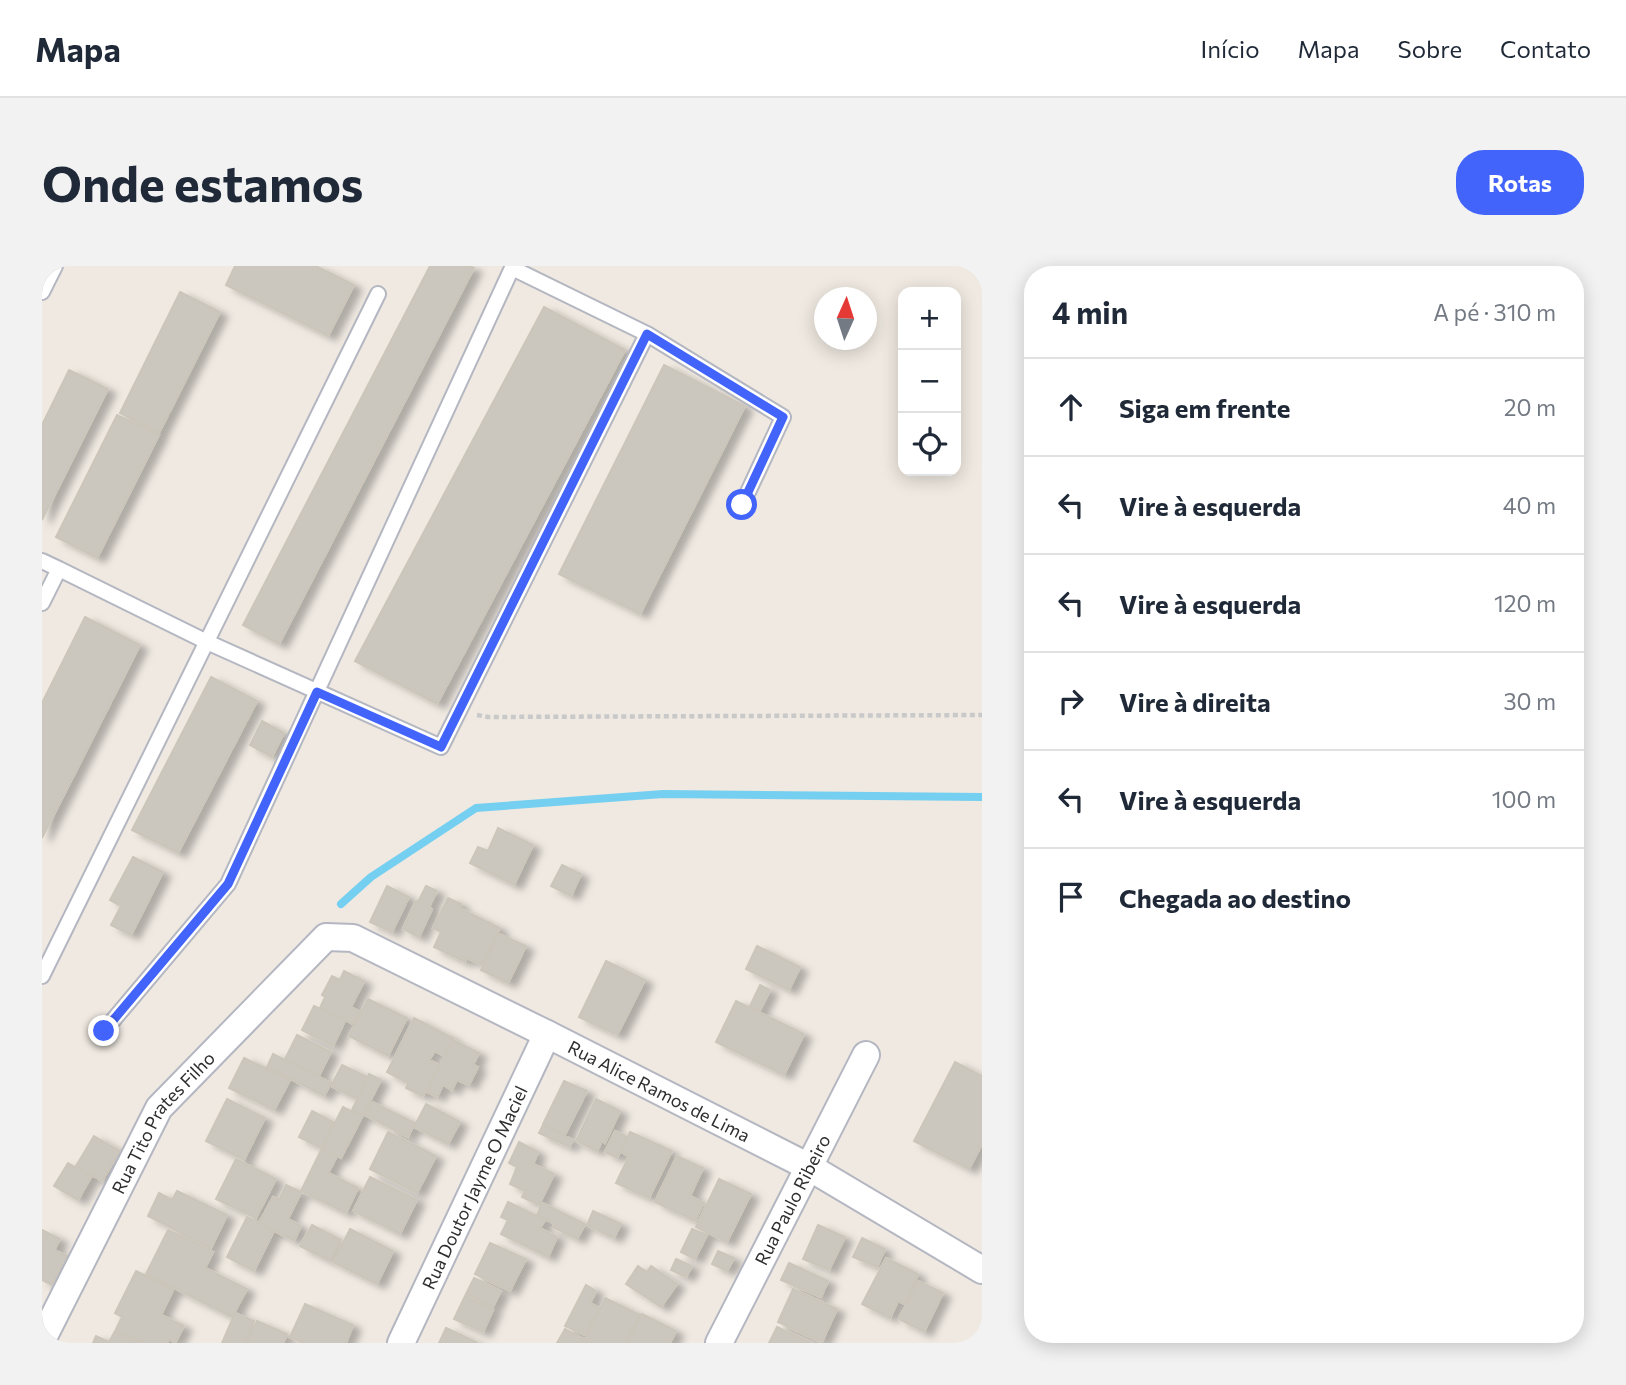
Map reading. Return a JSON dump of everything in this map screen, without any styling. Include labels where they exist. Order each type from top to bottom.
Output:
[{"type":"street","name":"Rua Alice Ramos de Lima","points":[[326,937],[353,938],[547,1034],[809,1167],[982,1270]]},
{"type":"street","name":"Rua Tito Prates Filho","points":[[42,1340],[159,1108],[326,937]]},
{"type":"street","name":"Rua Doutor Jayme O Maciel","points":[[401,1343],[547,1034]]},
{"type":"street","name":"Rua Paulo Ribeiro","points":[[719,1343],[866,1055]]},
{"type":"lane","points":[[42,292],[55,266]]},
{"type":"lane","points":[[104,1031],[228,884],[512,268],[647,334],[783,417],[742,505]]},
{"type":"lane","points":[[42,976],[378,294]]},
{"type":"lane","points":[[42,561],[207,642],[441,747],[647,334]]},
{"type":"lane","points":[[42,603],[59,569]]},
{"type":"path","points":[[459,711],[488,717],[982,715]]},
{"type":"building","points":[[235,266],[316,266],[354,285],[328,336],[226,285]]},
{"type":"building","points":[[430,266],[474,268],[279,644],[243,625]]},
{"type":"building","points":[[180,292],[220,312],[159,433],[120,413]]},
{"type":"building","points":[[544,307],[625,350],[437,704],[355,661]]},
{"type":"building","points":[[664,365],[745,406],[640,614],[559,574]]},
{"type":"building","points":[[69,370],[108,389],[42,520],[42,425]]},
{"type":"building","points":[[117,415],[159,435],[97,558],[56,537]]},
{"type":"building","points":[[85,617],[140,645],[42,838],[42,703]]},
{"type":"building","points":[[211,677],[257,701],[178,853],[132,830]]},
{"type":"building","points":[[262,721],[284,733],[272,757],[250,745]]},
{"type":"building","points":[[498,828],[533,845],[514,885],[470,863],[478,847],[488,851]]},
{"type":"building","points":[[133,857],[163,872],[131,935],[111,925],[121,906],[110,900]]},
{"type":"building","points":[[562,865],[581,874],[571,896],[551,886]]},
{"type":"building","points":[[387,886],[409,897],[392,932],[370,922]]},
{"type":"building","points":[[426,886],[437,891],[419,937],[403,929]]},
{"type":"building","points":[[448,898],[461,904],[459,908],[500,928],[481,965],[467,958],[465,962],[434,947],[441,932],[433,928]]},
{"type":"building","points":[[499,934],[526,946],[508,983],[481,970]]},
{"type":"building","points":[[757,946],[800,967],[789,990],[746,969]]},
{"type":"building","points":[[606,961],[645,980],[617,1035],[579,1017]]},
{"type":"building","points":[[344,971],[364,981],[351,1007],[360,1012],[353,1024],[320,1008],[325,997],[322,995],[332,976],[340,980]]},
{"type":"building","points":[[760,985],[770,990],[760,1010],[750,1006]]},
{"type":"building","points":[[368,999],[407,1018],[388,1056],[349,1036]]},
{"type":"building","points":[[736,1001],[804,1034],[784,1075],[716,1042]]},
{"type":"building","points":[[314,1006],[345,1021],[333,1046],[302,1030]]},
{"type":"building","points":[[414,1018],[453,1038],[444,1056],[435,1051],[429,1060],[439,1065],[423,1096],[406,1088],[408,1083],[387,1072]]},
{"type":"building","points":[[297,1035],[331,1052],[319,1076],[285,1059]]},
{"type":"building","points":[[453,1040],[479,1053],[473,1065],[478,1067],[469,1085],[457,1080],[452,1090],[443,1085],[437,1097],[427,1092]]},
{"type":"building","points":[[273,1054],[331,1083],[324,1096],[267,1067]]},
{"type":"building","points":[[244,1058],[290,1080],[274,1110],[229,1088]]},
{"type":"building","points":[[955,1062],[982,1076],[982,1144],[969,1169],[914,1141]]},
{"type":"building","points":[[342,1065],[367,1077],[357,1099],[331,1086]]},
{"type":"building","points":[[369,1074],[381,1080],[363,1115],[352,1110]]},
{"type":"building","points":[[564,1081],[587,1091],[565,1135],[543,1124]]},
{"type":"building","points":[[227,1099],[265,1118],[244,1160],[206,1141]]},
{"type":"building","points":[[596,1099],[620,1111],[605,1143],[602,1141],[597,1151],[576,1141]]},
{"type":"building","points":[[372,1102],[415,1123],[408,1137],[365,1115]]},
{"type":"building","points":[[426,1104],[460,1122],[448,1144],[414,1127]]},
{"type":"building","points":[[343,1107],[362,1117],[341,1158],[322,1148]]},
{"type":"building","points":[[312,1111],[333,1122],[321,1148],[299,1137]]},
{"type":"building","points":[[543,1125],[573,1140],[569,1147],[539,1133]]},
{"type":"building","points":[[615,1131],[627,1137],[617,1158],[605,1152]]},
{"type":"building","points":[[388,1132],[436,1156],[417,1193],[370,1169]]},
{"type":"building","points":[[630,1132],[672,1151],[649,1198],[616,1183],[629,1156],[621,1152]]},
{"type":"building","points":[[94,1136],[120,1151],[102,1181],[76,1166]]},
{"type":"building","points":[[519,1142],[538,1152],[533,1164],[554,1174],[539,1205],[522,1197],[525,1191],[510,1184],[517,1167],[509,1163]]},
{"type":"building","points":[[321,1150],[336,1158],[328,1173],[358,1188],[346,1213],[301,1191]]},
{"type":"building","points":[[677,1156],[703,1168],[690,1196],[704,1203],[695,1221],[655,1202]]},
{"type":"building","points":[[236,1159],[276,1179],[256,1218],[216,1199]]},
{"type":"building","points":[[68,1163],[91,1177],[78,1200],[54,1186]]},
{"type":"building","points":[[370,1177],[417,1200],[400,1234],[353,1211]]},
{"type":"building","points":[[719,1179],[751,1194],[727,1242],[696,1227]]},
{"type":"building","points":[[286,1185],[301,1192],[288,1219],[301,1226],[294,1241],[259,1223],[273,1197],[279,1200]]},
{"type":"building","points":[[177,1191],[227,1215],[211,1248],[148,1216],[159,1193],[172,1200]]},
{"type":"building","points":[[508,1202],[545,1220],[540,1228],[557,1237],[548,1257],[501,1234],[508,1220],[501,1217]]},
{"type":"building","points":[[542,1203],[585,1224],[577,1239],[537,1215]]},
{"type":"building","points":[[593,1211],[621,1224],[614,1238],[587,1225]]},
{"type":"building","points":[[247,1217],[274,1231],[254,1271],[227,1257]]},
{"type":"building","points":[[312,1225],[341,1240],[330,1261],[300,1246]]},
{"type":"building","points":[[818,1225],[845,1237],[829,1270],[803,1259]]},
{"type":"building","points":[[350,1229],[393,1251],[377,1284],[333,1262]]},
{"type":"building","points":[[692,1229],[707,1235],[695,1259],[681,1252]]},
{"type":"building","points":[[42,1230],[60,1239],[54,1250],[67,1256],[52,1285],[42,1280]]},
{"type":"building","points":[[168,1230],[213,1252],[205,1268],[247,1289],[232,1317],[146,1274]]},
{"type":"building","points":[[862,1238],[885,1249],[877,1267],[853,1257]]},
{"type":"building","points":[[490,1243],[526,1259],[510,1291],[475,1274]]},
{"type":"building","points":[[718,1251],[734,1258],[727,1271],[712,1264]]},
{"type":"building","points":[[886,1258],[918,1274],[904,1304],[898,1301],[890,1318],[862,1304]]},
{"type":"building","points":[[676,1259],[692,1266],[686,1277],[671,1270]]},
{"type":"building","points":[[789,1263],[828,1281],[821,1297],[781,1280]]},
{"type":"building","points":[[638,1266],[647,1272],[651,1266],[677,1284],[661,1307],[626,1284]]},
{"type":"building","points":[[136,1271],[173,1290],[161,1315],[184,1326],[175,1343],[169,1339],[167,1343],[144,1343],[116,1329],[122,1317],[115,1313]]},
{"type":"building","points":[[474,1278],[501,1291],[493,1307],[466,1294]]},
{"type":"building","points":[[918,1281],[943,1293],[924,1332],[899,1319]]},
{"type":"building","points":[[586,1285],[596,1291],[590,1303],[599,1308],[585,1335],[565,1326]]},
{"type":"building","points":[[793,1289],[837,1309],[822,1342],[778,1322]]},
{"type":"building","points":[[465,1296],[493,1310],[483,1332],[454,1319]]},
{"type":"building","points":[[605,1298],[640,1315],[626,1343],[584,1341]]},
{"type":"building","points":[[305,1304],[353,1325],[346,1343],[303,1343],[290,1337]]},
{"type":"building","points":[[235,1313],[254,1321],[244,1343],[222,1343]]},
{"type":"building","points":[[642,1314],[676,1331],[670,1343],[627,1343]]},
{"type":"building","points":[[257,1321],[287,1334],[283,1343],[247,1343]]},
{"type":"building","points":[[777,1327],[812,1343],[769,1343]]},
{"type":"building","points":[[446,1328],[478,1343],[439,1343]]},
{"type":"building","points":[[565,1329],[584,1339],[584,1343],[557,1343]]},
{"type":"building","points":[[115,1331],[139,1343],[93,1343],[96,1336],[109,1342]]},
{"type":"waterway","points":[[341,904],[371,877],[476,808],[663,794],[982,797]]},
{"type":"route","points":[[104,1031],[228,884],[317,692],[441,747],[647,334],[783,417],[742,505]]}]
